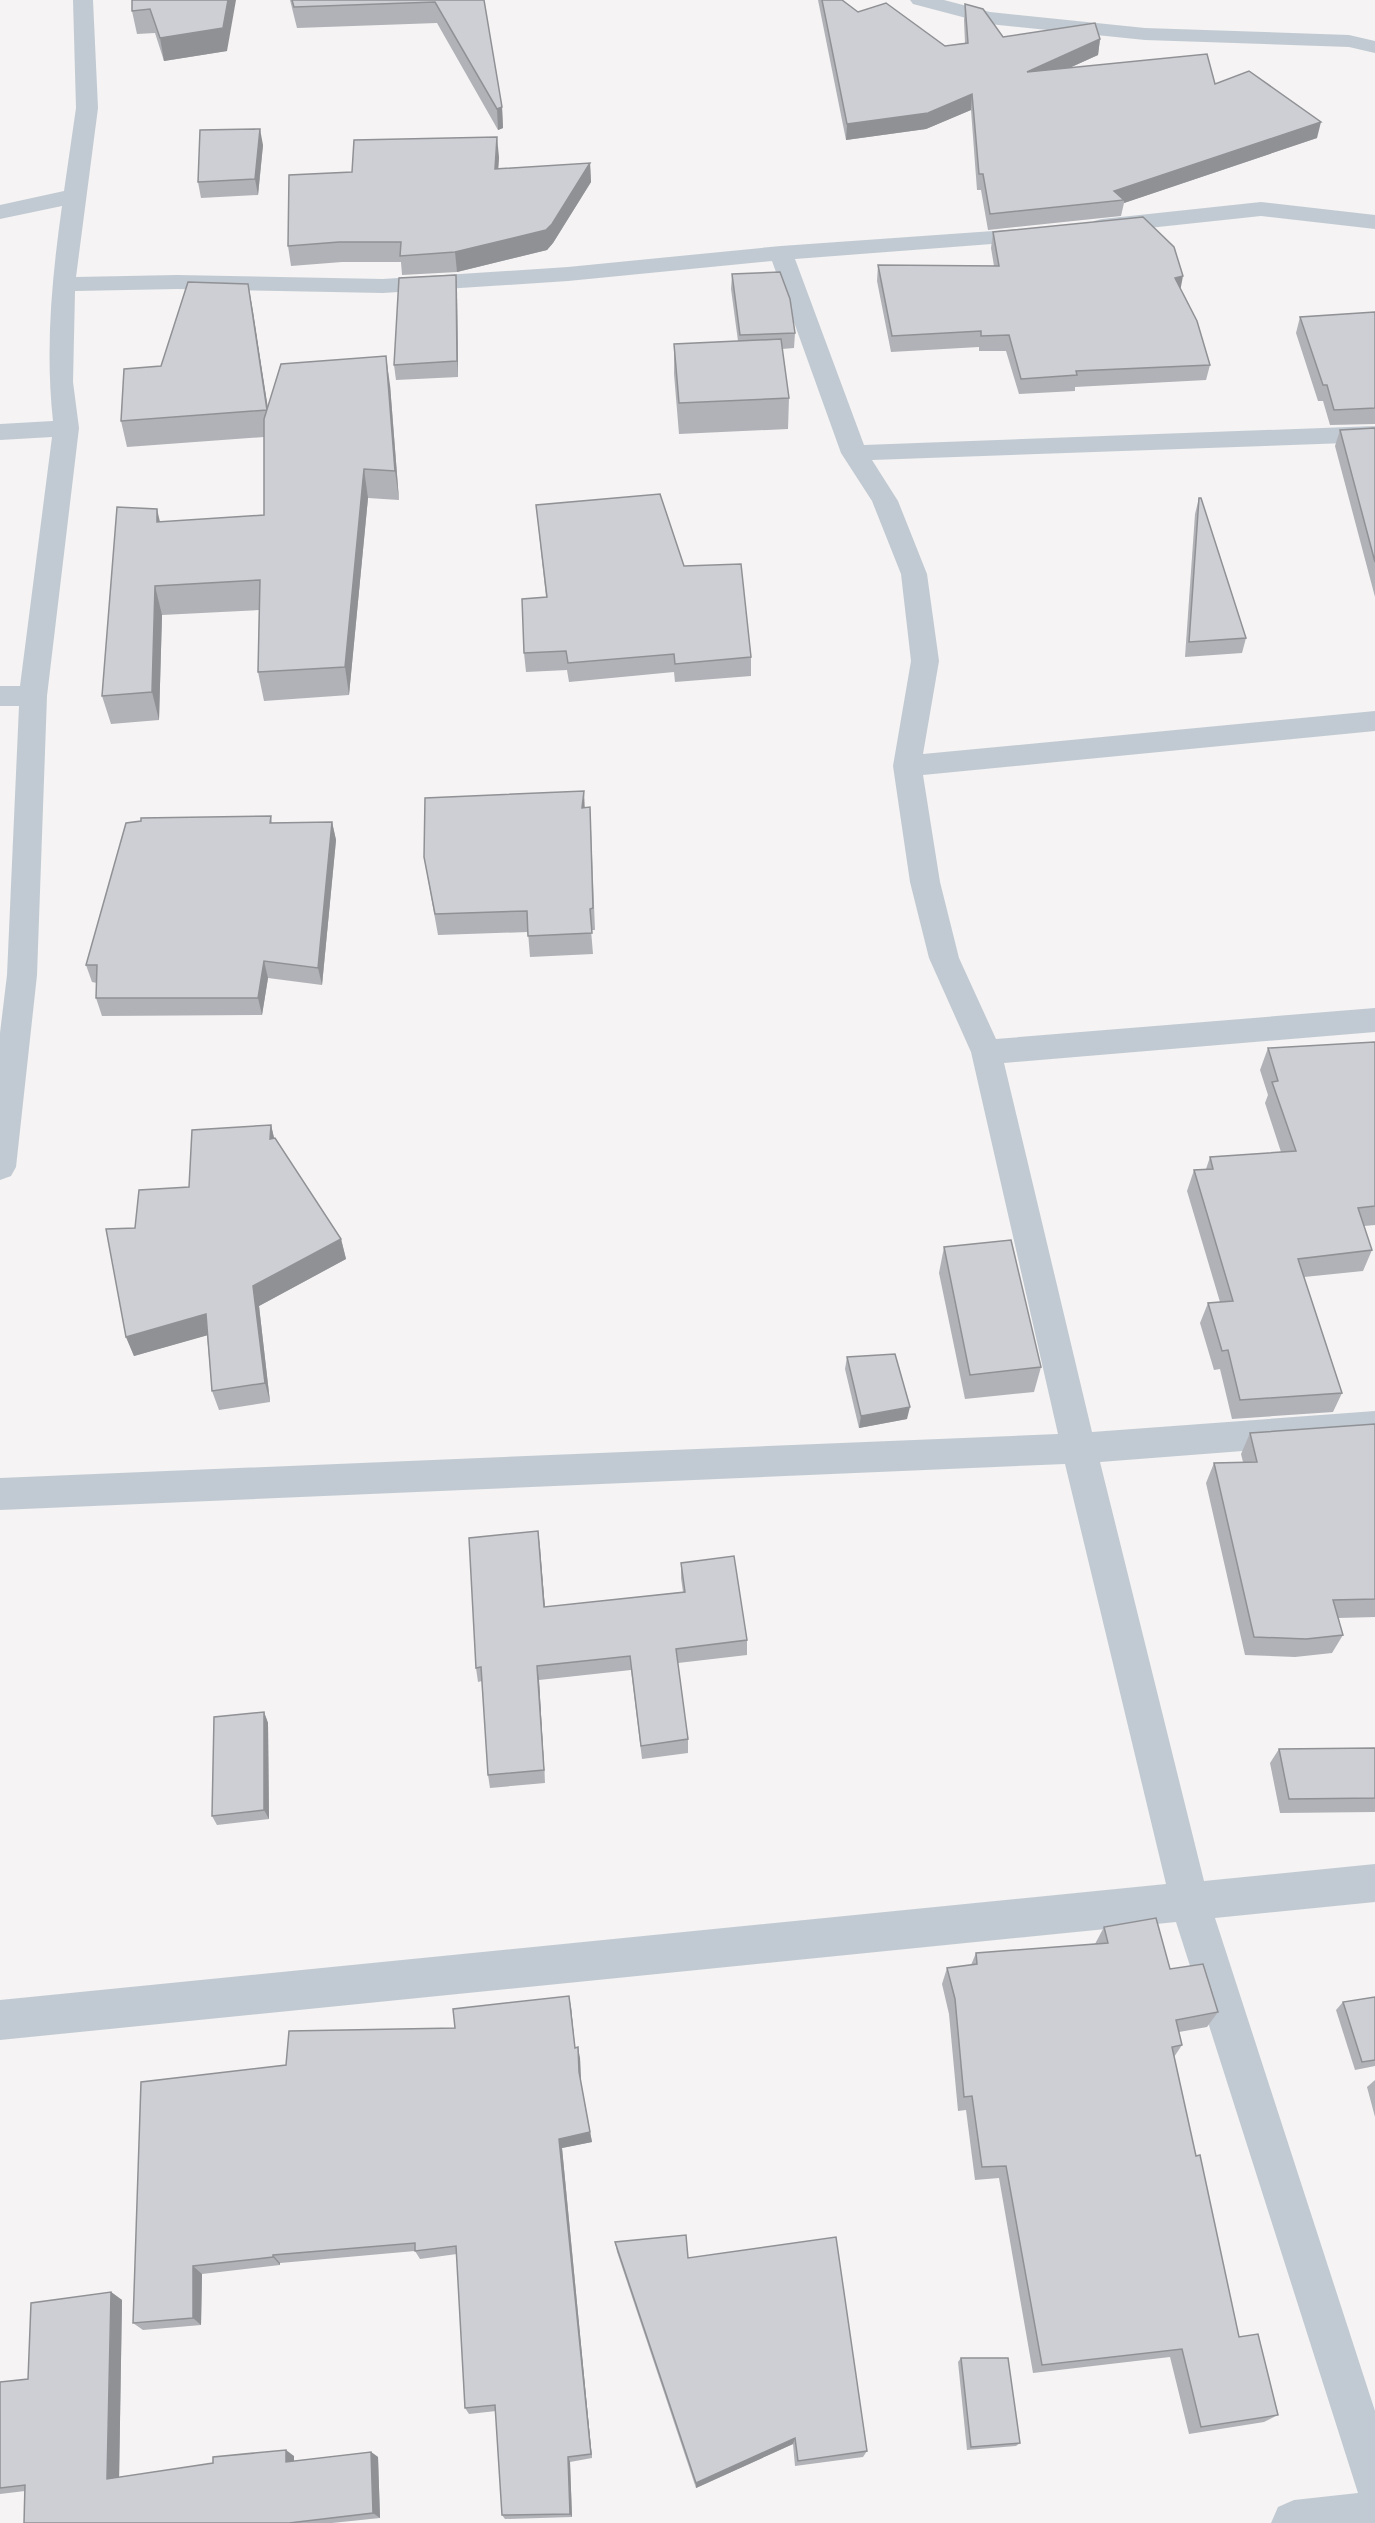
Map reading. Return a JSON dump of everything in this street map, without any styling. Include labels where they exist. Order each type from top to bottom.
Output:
[{"type":"street","points":[[0,1167],[11,975],[33,696],[66,428],[61,382],[63,284],[87,108],[82,0]]},
{"type":"street","points":[[920,0],[989,18],[1145,34],[1349,41],[1375,48],[1374,23]]},
{"type":"street","points":[[1012,0],[1038,15],[1067,26]]},
{"type":"street","points":[[0,212],[75,196]]},
{"type":"street","points":[[1079,230],[1260,209],[1375,222]]},
{"type":"street","points":[[63,284],[177,282],[382,286],[568,274],[782,253],[1056,233]]},
{"type":"street","points":[[782,253],[854,453],[885,501],[914,574],[925,661],[907,766],[925,882],[944,958],[986,1052],[1079,1448],[1190,1903],[1375,2480]]},
{"type":"street","points":[[0,432],[66,428]]},
{"type":"street","points":[[854,453],[1375,434]]},
{"type":"street","points":[[0,696],[33,696]]},
{"type":"street","points":[[907,766],[1375,721]]},
{"type":"street","points":[[986,1052],[1375,1020]]},
{"type":"street","points":[[0,1494],[1079,1448],[1375,1426]]},
{"type":"street","points":[[0,2020],[1375,1883]]},
{"type":"street","points":[[1294,2523],[1375,2513]]},
{"type":"building","points":[[132,0],[228,0],[223,28],[160,38],[150,9],[132,11]]},
{"type":"building","points":[[292,0],[484,0],[502,107],[497,109],[435,2],[294,7]]},
{"type":"building","points":[[822,0],[842,0],[858,12],[886,3],[945,46],[968,43],[965,4],[983,9],[1003,37],[1095,23],[1100,39],[1027,72],[1207,54],[1215,84],[1249,71],[1321,122],[1114,191],[1124,200],[990,214],[983,174],[979,174],[972,94],[928,113],[847,124]]},
{"type":"building","points":[[260,129],[255,179],[198,182],[200,130]]},
{"type":"building","points":[[497,137],[495,169],[590,163],[546,230],[455,252],[400,256],[401,242],[339,242],[288,246],[289,175],[352,172],[354,140]]},
{"type":"building","points":[[1143,217],[1174,247],[1183,276],[1175,278],[1197,321],[1210,365],[1076,371],[1077,375],[1021,379],[1009,335],[981,336],[981,331],[892,336],[878,265],[999,266],[993,232]]},
{"type":"building","points":[[780,272],[790,299],[795,333],[740,335],[732,274]]},
{"type":"building","points":[[456,275],[457,361],[394,365],[399,278]]},
{"type":"building","points":[[188,282],[248,284],[267,410],[121,421],[124,369],[161,366]]},
{"type":"building","points":[[1375,312],[1375,408],[1334,410],[1327,385],[1323,385],[1300,317]]},
{"type":"building","points":[[781,339],[789,398],[679,403],[674,344]]},
{"type":"building","points":[[386,356],[395,471],[364,469],[345,667],[258,672],[260,580],[155,586],[152,692],[102,696],[117,507],[157,509],[157,522],[264,515],[264,419],[281,364]]},
{"type":"building","points":[[1375,428],[1375,562],[1340,430]]},
{"type":"building","points":[[660,494],[684,566],[741,564],[751,657],[675,664],[674,654],[568,663],[566,651],[524,653],[522,599],[547,597],[536,505]]},
{"type":"building","points":[[1199,498],[1201,498],[1246,638],[1189,642]]},
{"type":"building","points":[[584,791],[582,808],[590,807],[592,933],[528,936],[527,911],[435,914],[424,857],[425,798]]},
{"type":"building","points":[[271,816],[270,823],[332,822],[318,968],[264,961],[258,998],[96,998],[97,965],[86,965],[126,823],[141,821],[141,818]]},
{"type":"building","points":[[1375,1042],[1375,1206],[1358,1208],[1372,1250],[1298,1259],[1342,1393],[1240,1400],[1228,1350],[1222,1351],[1208,1303],[1233,1301],[1194,1170],[1213,1169],[1210,1157],[1296,1151],[1272,1082],[1278,1081],[1268,1048]]},
{"type":"building","points":[[271,1125],[270,1139],[275,1138],[341,1239],[253,1286],[265,1383],[212,1391],[206,1314],[126,1337],[106,1229],[135,1228],[139,1190],[189,1187],[192,1130]]},
{"type":"building","points":[[1011,1240],[1041,1367],[970,1375],[944,1247]]},
{"type":"building","points":[[895,1354],[910,1407],[861,1416],[847,1357]]},
{"type":"building","points":[[1375,1424],[1375,1599],[1333,1600],[1343,1635],[1306,1639],[1254,1637],[1214,1463],[1257,1462],[1250,1433]]},
{"type":"building","points":[[538,1531],[544,1607],[685,1592],[681,1563],[734,1556],[747,1640],[676,1649],[688,1739],[641,1746],[630,1656],[537,1666],[544,1770],[488,1775],[481,1667],[476,1668],[469,1538]]},
{"type":"building","points":[[264,1712],[264,1810],[212,1816],[214,1717]]},
{"type":"building","points":[[1375,1748],[1375,1798],[1289,1799],[1279,1749]]},
{"type":"building","points":[[1156,1918],[1170,1969],[1203,1964],[1218,2012],[1176,2020],[1182,2045],[1172,2047],[1196,2156],[1200,2155],[1239,2337],[1258,2334],[1278,2415],[1201,2427],[1182,2349],[1042,2365],[1006,2166],[982,2167],[972,2096],[964,2097],[955,1999],[947,1968],[977,1964],[976,1953],[1108,1943],[1104,1927]]},
{"type":"building","points":[[569,1996],[575,2048],[578,2047],[579,2072],[590,2132],[559,2139],[591,2454],[568,2457],[570,2514],[502,2515],[495,2405],[465,2408],[456,2246],[415,2251],[415,2243],[273,2255],[273,2257],[193,2266],[193,2318],[133,2323],[141,2082],[286,2065],[289,2031],[455,2028],[453,2009]]},
{"type":"building","points":[[1375,1997],[1375,2060],[1362,2062],[1343,2002]]},
{"type":"building","points":[[686,2235],[688,2258],[836,2237],[867,2451],[798,2461],[795,2438],[696,2483],[615,2242]]},
{"type":"building","points":[[111,2292],[107,2479],[213,2463],[213,2457],[286,2450],[286,2462],[371,2452],[373,2513],[289,2523],[24,2523],[25,2485],[0,2488],[0,2382],[28,2379],[31,2303]]},
{"type":"building","points":[[961,2358],[1008,2358],[1020,2443],[971,2447]]}]
